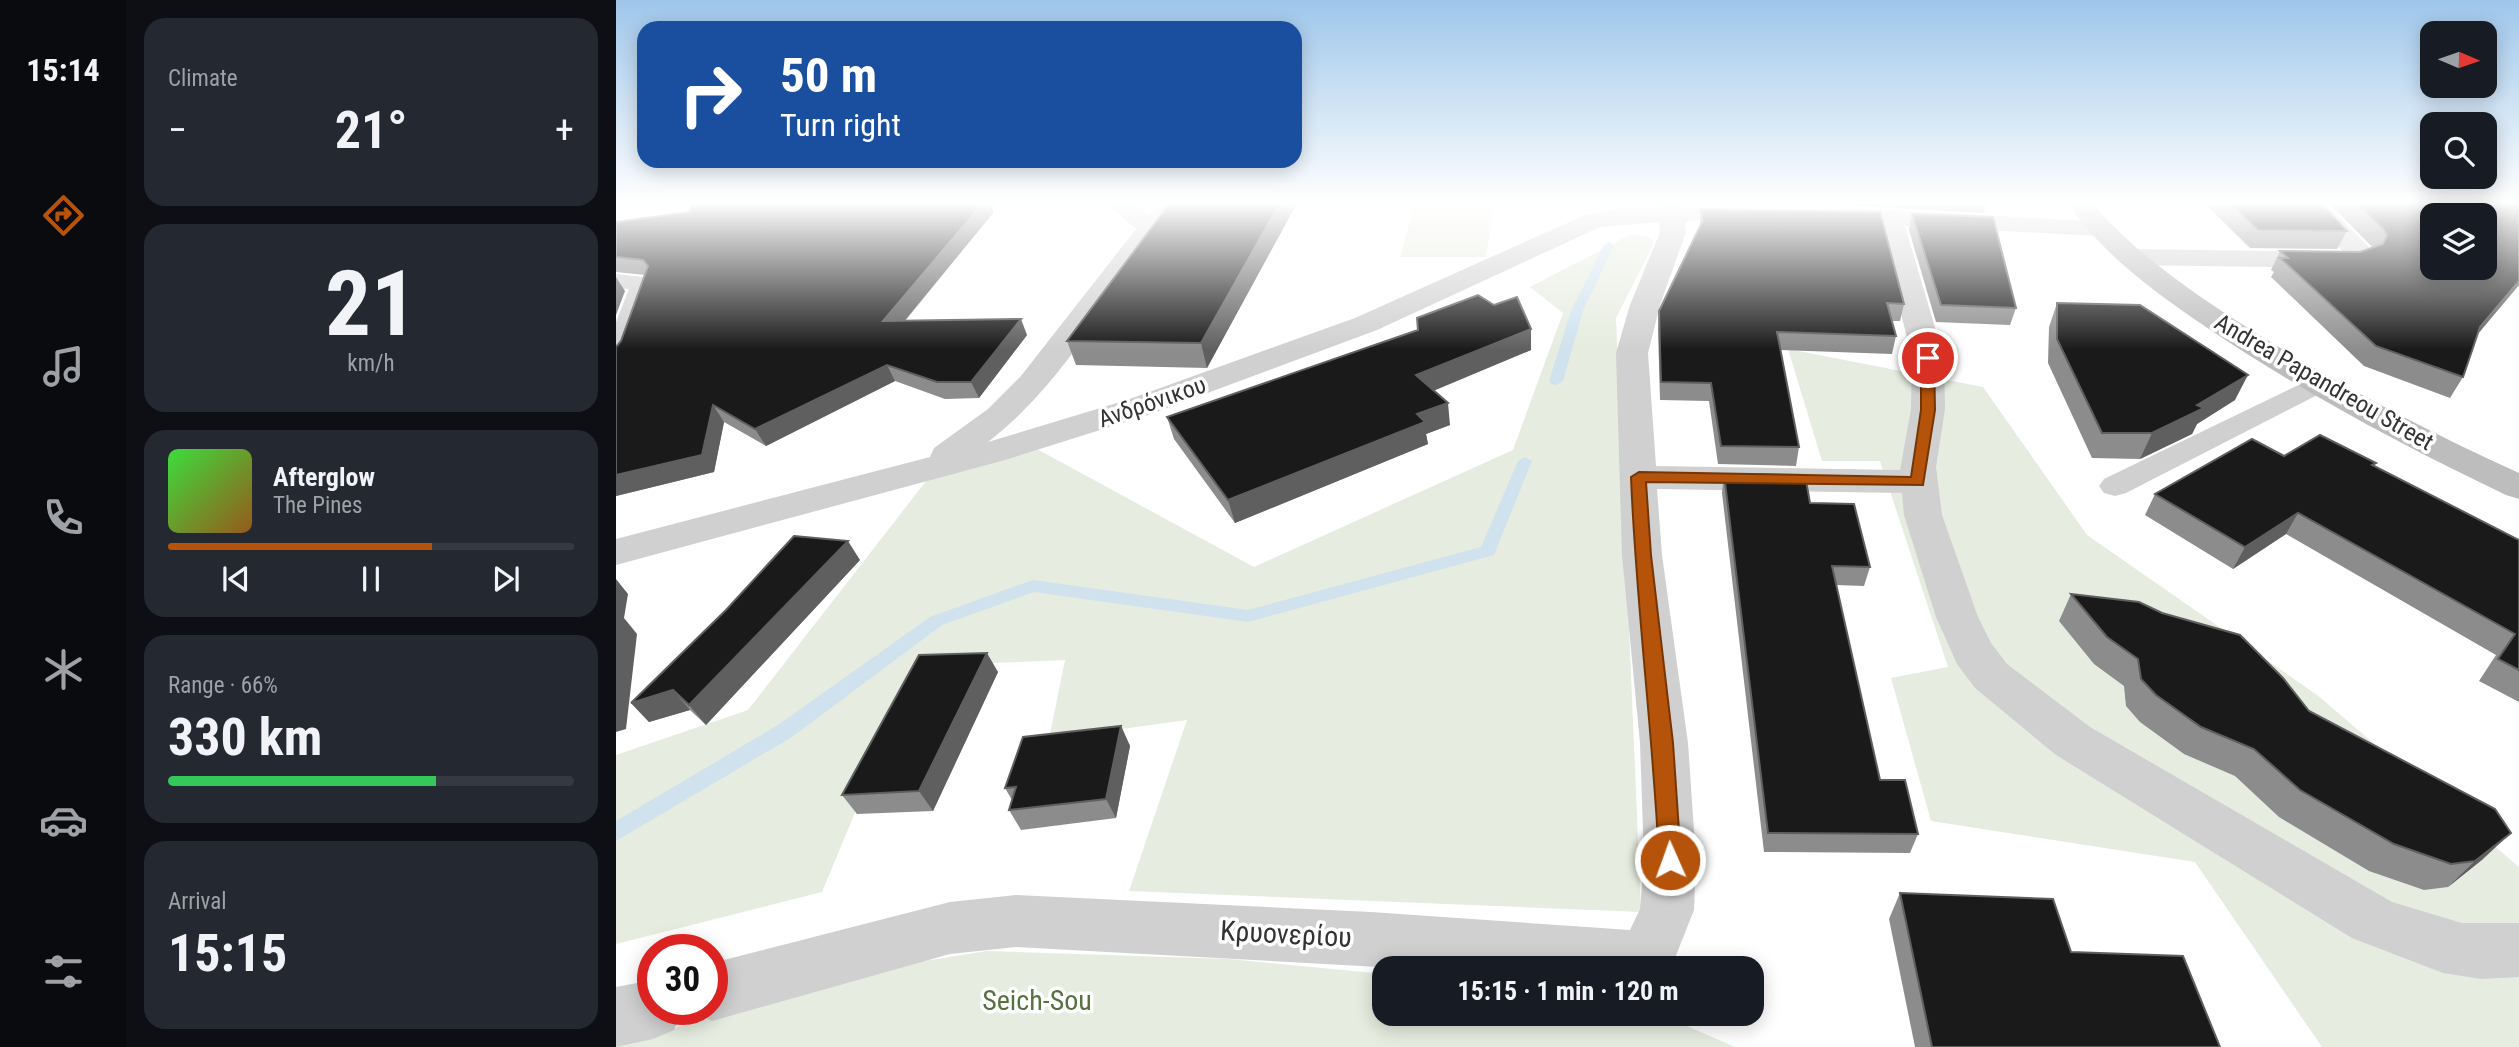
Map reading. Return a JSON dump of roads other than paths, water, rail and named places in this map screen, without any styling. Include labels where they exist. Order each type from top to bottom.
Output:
[{"type":"main road","name":"Andrea Papandreou Street","points":[[2126,252],[2232,331],[2317,384],[2427,443],[2519,487]]},
{"type":"street","points":[[928,469],[980,432],[1026,391],[1132,252]]},
{"type":"street","name":"Ανδρόνικου","points":[[616,552],[928,469],[1139,407],[1328,339],[1434,295],[1525,252]]},
{"type":"street","name":"Κρυονερίου","points":[[728,988],[950,928],[1016,921],[1371,939],[1646,959],[1667,911],[1670,860],[1664,743],[1643,555],[1632,353],[1645,305],[1665,252]]},
{"type":"street","points":[[1899,252],[1928,358],[1928,410],[1918,482],[1933,551],[1973,652],[1991,676],[2073,741],[2372,919],[2412,939],[2443,947],[2475,951],[2519,950]]},
{"type":"street","points":[[2132,257],[2350,260],[2361,256],[2358,252]]},
{"type":"street","points":[[1639,477],[1918,482]]},
{"type":"street","points":[[616,1017],[637,1012]]},
{"type":"lane","points":[[616,281],[644,283],[616,356]]},
{"type":"lane","points":[[2115,486],[2317,384]]},
{"type":"waterway","points":[[1556,381],[1577,311],[1606,252]]},
{"type":"waterway","points":[[616,832],[785,731],[936,621],[1033,586],[1248,616],[1488,551],[1525,461]]},
{"type":"park label","name":"Seich-Sou","points":[[1037,1000]]}]
